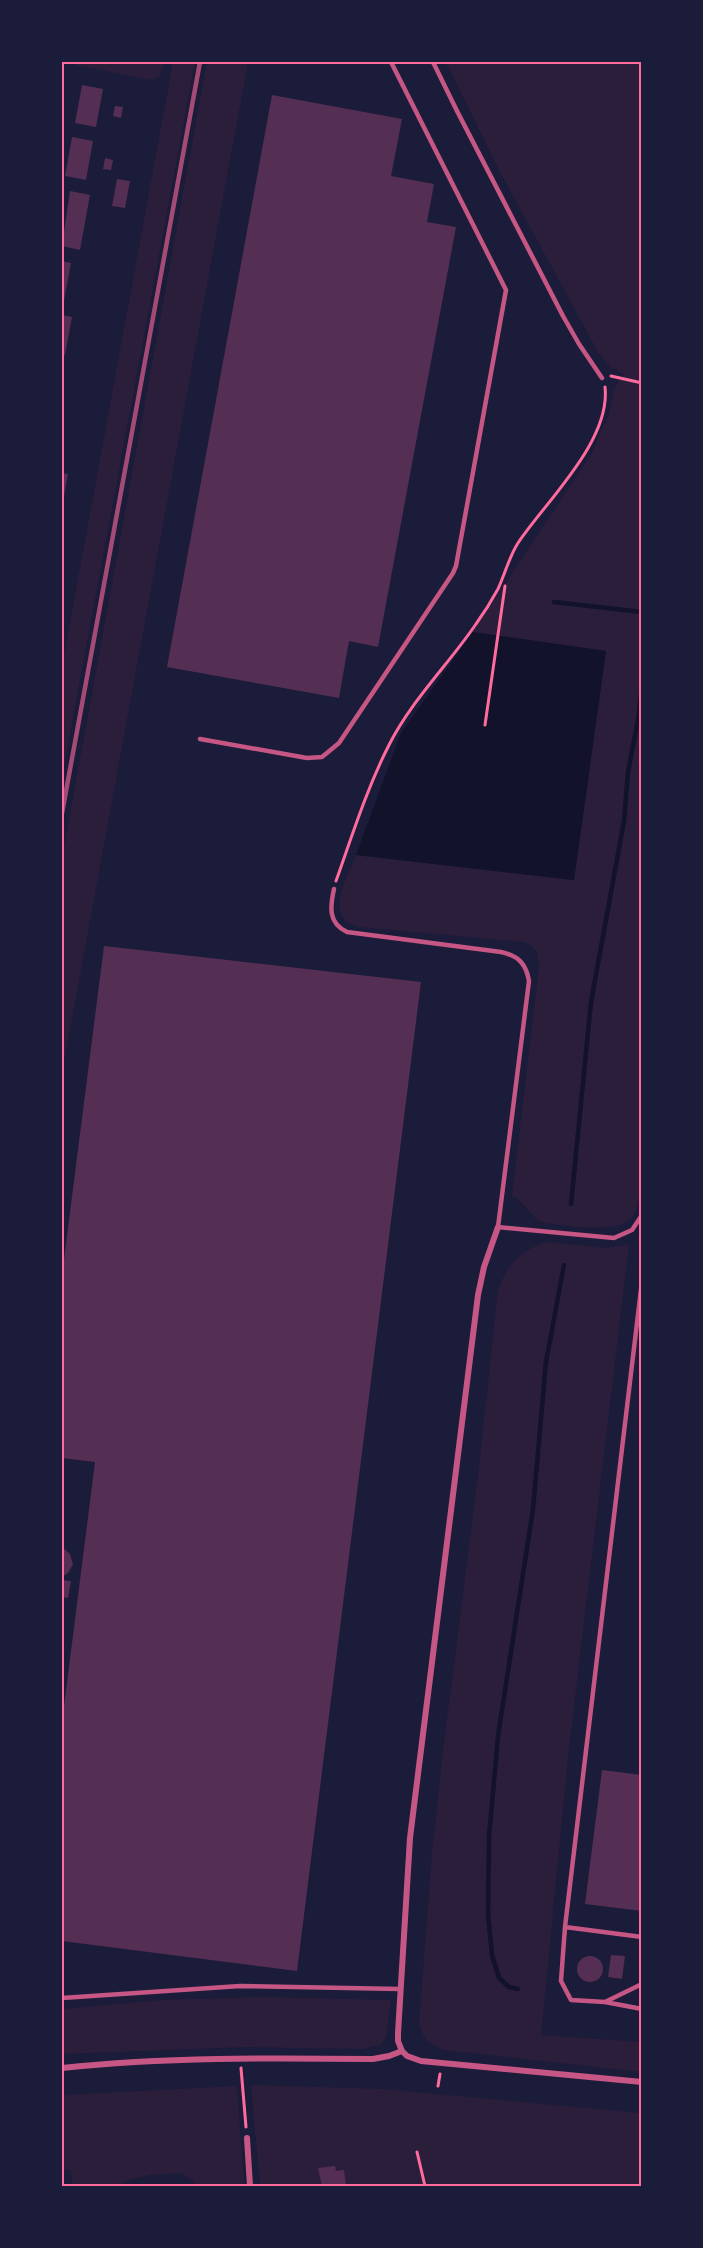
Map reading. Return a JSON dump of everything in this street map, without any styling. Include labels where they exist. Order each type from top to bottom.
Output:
[{"type":"street","points":[[498,1227],[484,1267],[478,1295],[410,1838],[398,2041],[407,2056],[421,2061],[642,2082]]},
{"type":"street","points":[[62,2068],[114,2062],[240,2058],[373,2059],[402,2051]]},
{"type":"street","points":[[247,2138],[250,2187]]},
{"type":"lane","points":[[200,739],[307,758],[322,758],[339,743],[456,566],[506,290],[391,62]]},
{"type":"lane","points":[[433,62],[563,316],[579,345],[602,378]]},
{"type":"lane","points":[[334,889],[331,904],[332,919],[339,928],[347,932],[512,954],[522,961],[528,971],[529,981],[498,1227],[614,1238],[632,1230],[642,1215]]},
{"type":"lane","points":[[642,1281],[565,1927],[561,1981],[571,2000],[605,2002],[642,2009]]},
{"type":"lane","points":[[565,1927],[642,1937]]},
{"type":"lane","points":[[605,2002],[642,1984]]},
{"type":"lane","points":[[62,1998],[240,1986],[400,1989]]},
{"type":"path","points":[[334,889],[364,804],[388,746],[403,722],[477,623],[498,589],[517,544],[592,442],[603,412],[606,390],[602,378],[610,376],[642,383]]},
{"type":"path","points":[[485,725],[505,586]]},
{"type":"path","points":[[240,2058],[247,2138]]},
{"type":"path","points":[[417,2152],[425,2187]]},
{"type":"shaded area","points":[[75,62],[165,62],[159,77],[150,80],[76,65]]},
{"type":"shaded area","points":[[173,62],[195,62],[62,777],[62,666]]},
{"type":"shaded area","points":[[207,62],[248,62],[62,1073],[62,858]]},
{"type":"shaded area","points":[[446,62],[641,62],[642,1168],[638,1201],[631,1219],[623,1224],[600,1228],[572,1227],[538,1221],[517,1198],[512,1196],[539,967],[534,948],[523,942],[359,927],[348,922],[339,906],[343,886],[356,855],[574,880],[606,651],[473,632],[592,453],[609,414],[614,388],[624,374],[612,368],[598,352],[500,172]]},
{"type":"shaded area","points":[[473,632],[606,651],[574,880],[356,855],[401,733]]},
{"type":"shaded area","points":[[547,1242],[608,1248],[629,1244],[569,1748],[541,2035],[641,2042],[641,2072],[444,2050],[428,2041],[419,2024],[432,1853],[498,1291],[510,1266],[522,1254]]},
{"type":"shaded area","points":[[263,1997],[391,2000],[386,2038],[380,2045],[361,2049],[246,2047],[62,2054],[62,2009],[162,2000]]},
{"type":"shaded area","points":[[251,2085],[383,2089],[641,2113],[641,2186],[260,2186]]},
{"type":"shaded area","points":[[237,2086],[244,2186],[198,2186],[180,2173],[150,2175],[128,2180],[120,2186],[72,2186],[71,2170],[62,2170],[62,2095]]},
{"type":"building","points":[[82,85],[103,89],[96,127],[75,123]]},
{"type":"building","points":[[272,95],[402,119],[391,176],[434,184],[427,222],[456,227],[378,647],[349,641],[339,698],[167,667]]},
{"type":"building","points":[[115,106],[123,107],[121,118],[113,116]]},
{"type":"building","points":[[72,137],[93,141],[86,180],[65,176]]},
{"type":"building","points":[[105,158],[113,160],[111,170],[103,169]]},
{"type":"building","points":[[117,179],[130,181],[125,208],[112,206]]},
{"type":"building","points":[[70,191],[90,195],[80,250],[62,246]]},
{"type":"building","points":[[62,261],[71,263],[64,301],[62,300]]},
{"type":"building","points":[[62,315],[72,317],[65,355],[62,355]]},
{"type":"building","points":[[62,473],[68,474],[63,502],[62,502]]},
{"type":"building","points":[[104,946],[421,982],[297,1971],[62,1941],[62,1722],[95,1462],[62,1458],[62,1275]]},
{"type":"building","points":[[62,1547],[70,1554],[73,1564],[68,1573],[62,1577]]},
{"type":"building","points":[[62,1580],[71,1581],[68,1598],[62,1597]]},
{"type":"building","points":[[602,1770],[642,1775],[642,1911],[585,1904]]},
{"type":"building","points":[[611,1955],[625,1956],[622,1979],[608,1977]]},
{"type":"building","points":[[590,1956],[599,1960],[603,1969],[599,1978],[590,1982],[581,1978],[577,1969],[581,1960]]},
{"type":"building","points":[[335,2166],[336,2171],[344,2170],[346,2186],[322,2186],[318,2168]]},
{"type":"waterway","points":[[554,602],[642,612]]},
{"type":"waterway","points":[[571,1204],[591,1002],[624,821],[628,772],[642,685]]},
{"type":"waterway","points":[[518,1989],[509,1987],[499,1978],[492,1955],[488,1914],[489,1837],[498,1736],[533,1509],[546,1362],[564,1265]]},
{"type":"railway","points":[[62,813],[200,62]]}]
